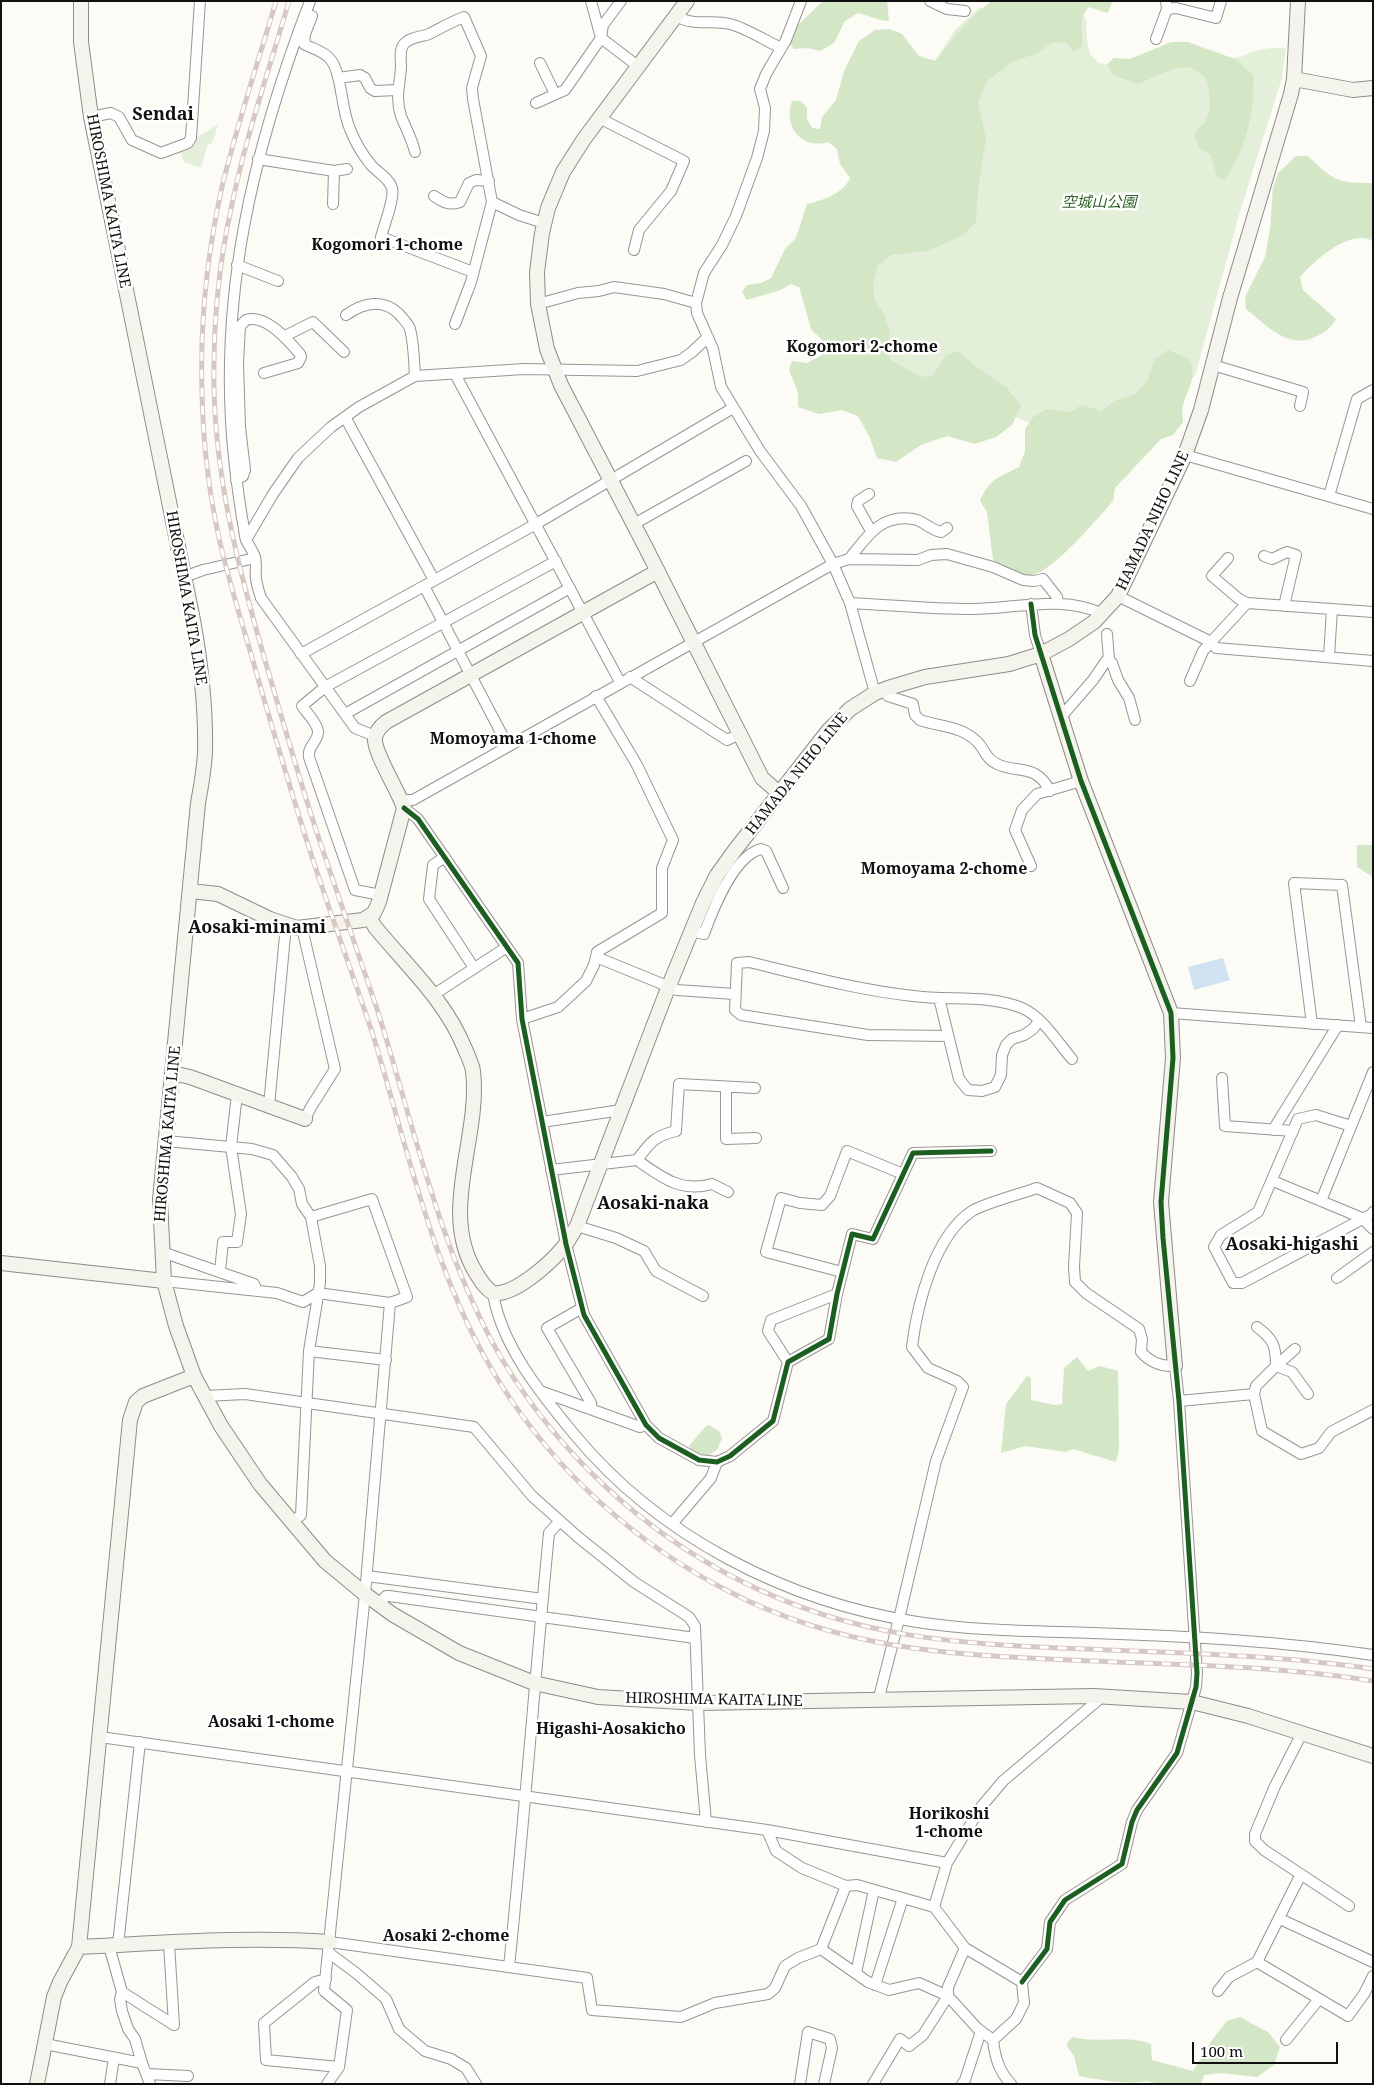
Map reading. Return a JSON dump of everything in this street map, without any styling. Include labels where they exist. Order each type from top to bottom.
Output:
[{"type":"main road","name":"HIROSHIMA KAITA LINE","points":[[82,1],[81,42],[91,117],[201,663],[204,706],[205,755],[160,1199],[164,1280],[176,1326],[194,1376],[221,1426],[260,1484],[326,1561],[379,1604],[459,1653],[534,1683],[598,1697],[698,1703],[1103,1696],[1192,1702],[1248,1716],[1373,1756]]},
{"type":"main road","points":[[687,1],[577,149],[563,172],[544,223],[537,272],[538,304],[543,336],[554,369],[762,778],[779,793]]},
{"type":"main road","name":"HAMADA NIHO LINE","points":[[493,1293],[504,1293],[530,1278],[544,1267],[566,1244],[577,1226],[690,932],[718,875],[779,793],[839,719],[850,709],[879,691],[925,676],[1008,664],[1041,654],[1069,639],[1104,614],[1118,596],[1186,455],[1201,410],[1233,289],[1294,79],[1298,1]]},
{"type":"main road","points":[[1294,79],[1353,90],[1373,88]]},
{"type":"main road","points":[[190,891],[218,894],[286,925],[302,928],[357,921],[369,917],[377,908],[381,895],[403,804],[378,752],[375,736],[386,722],[658,571]]},
{"type":"main road","points":[[1041,654],[1081,781],[1171,1013],[1173,1058],[1161,1202],[1175,1366]]},
{"type":"main road","points":[[369,917],[384,938],[433,994],[449,1016],[473,1069],[472,1123],[460,1197],[462,1227],[472,1267],[483,1284],[493,1293]]},
{"type":"main road","points":[[172,1073],[190,1077],[305,1119]]},
{"type":"main road","points":[[1,1263],[164,1280]]},
{"type":"main road","points":[[37,2084],[54,1997],[79,1947],[130,1420],[136,1402],[144,1396],[194,1376]]},
{"type":"main road","points":[[79,1947],[287,1939],[330,1948]]},
{"type":"street","points":[[91,117],[111,113],[118,117],[132,140],[161,153],[188,144],[191,138],[200,1]]},
{"type":"street","points":[[591,1],[602,38],[639,67]]},
{"type":"street","points":[[536,103],[565,90],[602,38],[603,25],[621,1]]},
{"type":"street","points":[[801,1],[781,48],[760,89],[765,108],[764,131],[757,158],[736,216],[722,245],[704,273],[696,303],[697,313],[713,349],[721,387],[760,451],[801,506],[834,564],[850,603],[879,691],[913,704],[915,715],[920,720],[964,732],[980,744],[988,759],[999,766],[1019,768],[1041,777],[1045,780],[1050,790]]},
{"type":"street","points":[[930,1],[947,9],[966,11]]},
{"type":"street","points":[[1156,39],[1167,5],[1216,18],[1221,1]]},
{"type":"street","points":[[308,5],[313,12],[305,34],[304,44],[324,53],[331,60],[338,78],[340,96],[349,127],[362,154],[388,180],[392,189],[381,236],[473,272]]},
{"type":"street","points":[[308,5],[288,59],[258,159],[246,210],[237,265],[230,329],[229,364],[229,400],[236,480],[246,540],[255,558],[256,581],[263,603],[355,728],[375,736]]},
{"type":"street","points":[[676,16],[694,23],[730,24],[781,48]]},
{"type":"street","points":[[414,152],[412,141],[400,115],[397,90],[401,68],[401,50],[405,43],[464,17],[481,56],[472,88],[472,99],[492,202],[473,272],[455,324]]},
{"type":"street","points":[[540,63],[555,94]]},
{"type":"street","points":[[338,78],[360,75],[366,78],[370,88],[375,91],[397,90]]},
{"type":"street","points":[[601,119],[684,161],[671,191],[639,230],[634,250]]},
{"type":"street","points":[[258,159],[334,171],[347,169]]},
{"type":"street","points":[[333,204],[334,171]]},
{"type":"street","points":[[434,196],[453,205],[460,202],[469,183],[476,180],[489,182]]},
{"type":"street","points":[[492,202],[519,215],[544,223]]},
{"type":"street","points":[[237,265],[278,281]]},
{"type":"street","points":[[538,304],[578,293],[600,291],[614,287],[664,294],[696,303]]},
{"type":"street","points":[[346,315],[357,307],[381,303],[392,307],[407,322],[410,330],[415,376]]},
{"type":"street","points":[[236,480],[243,476],[245,470],[239,397],[240,326],[246,320],[255,319],[274,327],[285,336],[300,354],[298,362],[264,373]]},
{"type":"street","points":[[285,336],[314,322],[344,352]]},
{"type":"street","points":[[246,540],[273,494],[298,458],[331,427],[359,407],[415,376],[554,369],[637,371],[681,360],[708,337]]},
{"type":"street","points":[[1213,365],[1303,392],[1300,406]]},
{"type":"street","points":[[455,374],[620,682]]},
{"type":"street","points":[[1329,496],[1357,399],[1373,390]]},
{"type":"street","points":[[301,654],[536,524],[733,408]]},
{"type":"street","points":[[345,417],[434,580]]},
{"type":"street","points":[[1186,455],[1373,509]]},
{"type":"street","points":[[634,524],[746,461]]},
{"type":"street","points":[[869,494],[858,501],[857,506],[871,531]]},
{"type":"street","points":[[849,559],[871,531],[877,526],[892,520],[912,518],[934,530],[941,532],[947,528]]},
{"type":"street","points":[[1264,556],[1272,558],[1287,552],[1296,555],[1284,606]]},
{"type":"street","points":[[837,1294],[771,1320],[768,1331],[788,1362],[774,1421],[730,1456],[717,1462],[700,1460],[659,1438],[646,1425],[584,1315],[582,1308],[566,1244],[522,1019],[518,963],[418,819],[403,804],[630,676],[834,564],[849,559],[918,560],[931,555],[947,554],[993,567],[1023,580],[1034,581],[1043,579],[1057,597],[1058,603]]},
{"type":"street","points":[[184,577],[203,570],[255,558]]},
{"type":"street","points":[[1228,558],[1212,576],[1238,599],[1247,603],[1373,612]]},
{"type":"street","points":[[381,895],[355,890],[309,757],[310,748],[316,739],[318,731],[302,706],[325,687],[556,561]]},
{"type":"street","points":[[424,586],[508,746]]},
{"type":"street","points":[[345,714],[570,588]]},
{"type":"street","points":[[1118,596],[1211,642],[1216,648],[1373,660]]},
{"type":"street","points":[[850,603],[973,609],[1058,603],[1094,609],[1104,614]]},
{"type":"street","points":[[1190,681],[1203,651],[1247,603]]},
{"type":"street","points":[[1031,604],[1035,635],[1041,654]]},
{"type":"street","points":[[1330,657],[1332,609]]},
{"type":"street","points":[[1107,634],[1109,660],[1129,698],[1135,720]]},
{"type":"street","points":[[1061,717],[1093,680],[1106,661],[1109,660]]},
{"type":"street","points":[[630,676],[726,740],[740,734]]},
{"type":"street","points":[[522,1019],[558,1007],[586,981],[597,952],[662,914],[662,868],[673,840],[637,765],[596,696]]},
{"type":"street","points":[[1031,866],[1015,830],[1022,810],[1037,794],[1081,781]]},
{"type":"street","points":[[690,932],[704,934],[721,894],[732,877],[755,851],[762,849],[766,851],[783,888]]},
{"type":"street","points":[[445,858],[433,865],[429,899],[474,968]]},
{"type":"street","points":[[1312,1024],[1294,883],[1342,885],[1361,1027]]},
{"type":"street","points":[[269,1106],[286,925]]},
{"type":"street","points":[[302,928],[335,1068],[305,1119]]},
{"type":"street","points":[[433,994],[507,947]]},
{"type":"street","points":[[596,957],[668,988],[734,994]]},
{"type":"street","points":[[947,1036],[868,1035],[741,1015],[735,1010],[736,963],[749,962],[838,984],[914,997],[984,999],[1021,1008],[1033,1014],[1072,1059]]},
{"type":"street","points":[[939,998],[959,1079],[968,1090],[982,1091],[995,1087],[1000,1075],[1002,1055],[1006,1045],[1012,1039],[1024,1035],[1033,1029],[1039,1021]]},
{"type":"street","points":[[1171,1013],[1373,1028]]},
{"type":"street","points":[[1273,1130],[1338,1026]]},
{"type":"street","points":[[1321,1201],[1373,1072]]},
{"type":"street","points":[[1222,1078],[1225,1126],[1293,1131]]},
{"type":"street","points":[[637,1160],[652,1140],[663,1134],[676,1132],[679,1084],[755,1088]]},
{"type":"street","points":[[726,1087],[726,1139],[756,1138]]},
{"type":"street","points":[[220,1271],[223,1242],[237,1242],[241,1214],[231,1146],[237,1094]]},
{"type":"street","points":[[542,1122],[621,1110]]},
{"type":"street","points":[[1351,1126],[1316,1116],[1298,1119],[1273,1181],[1258,1212],[1221,1235],[1214,1247],[1233,1283],[1242,1283],[1373,1212]]},
{"type":"street","points":[[166,1141],[252,1148],[272,1155],[292,1177],[299,1189],[302,1204],[311,1218],[320,1266],[318,1294],[309,1351],[305,1402],[301,1515],[292,1522]]},
{"type":"street","points":[[842,1272],[766,1252],[781,1198],[800,1203],[822,1205],[830,1196],[847,1151],[903,1174]]},
{"type":"street","points":[[788,1362],[829,1339],[837,1294],[852,1234],[873,1239],[912,1153],[991,1151]]},
{"type":"street","points":[[551,1170],[637,1160],[671,1183],[700,1187],[712,1184],[728,1192]]},
{"type":"street","points":[[1273,1181],[1362,1218],[1373,1229]]},
{"type":"street","points":[[878,1701],[936,1461],[963,1388],[957,1381],[928,1368],[912,1347],[916,1318],[930,1270],[952,1228],[973,1210],[1037,1188],[1070,1203],[1077,1213],[1075,1282],[1086,1293],[1139,1328],[1142,1339],[1140,1352],[1146,1358],[1164,1367],[1175,1366],[1197,1673],[1192,1702],[1177,1753],[1138,1810],[1132,1822],[1122,1864],[1064,1900],[1050,1922],[1048,1949],[1022,1982],[1024,2003],[1016,2019],[993,2040]]},
{"type":"street","points":[[164,1280],[278,1293],[303,1302],[318,1294],[390,1303],[407,1297],[372,1200],[311,1218]]},
{"type":"street","points":[[577,1226],[616,1238],[644,1252],[656,1271],[703,1296]]},
{"type":"street","points":[[162,1252],[254,1284],[257,1287],[257,1291]]},
{"type":"street","points":[[1337,1278],[1373,1252]]},
{"type":"street","points":[[493,1293],[501,1323],[539,1391],[562,1422],[581,1443],[622,1484],[672,1524],[721,1555],[775,1582],[834,1603],[899,1619],[986,1629],[1246,1640],[1373,1655]]},
{"type":"street","points":[[327,2084],[340,2067],[347,2010],[324,1991],[366,1594],[390,1303]]},
{"type":"street","points":[[582,1308],[547,1328],[591,1403],[592,1409]]},
{"type":"street","points":[[1257,1327],[1269,1336],[1276,1350],[1276,1366]]},
{"type":"street","points":[[1295,1349],[1256,1386],[1254,1394],[1262,1431],[1301,1454],[1319,1448],[1331,1432],[1373,1410]]},
{"type":"street","points":[[309,1351],[386,1360]]},
{"type":"street","points":[[1276,1366],[1292,1372],[1308,1394]]},
{"type":"street","points":[[539,1391],[640,1427],[646,1425]]},
{"type":"street","points":[[205,1396],[245,1394],[474,1427],[532,1496],[634,1582],[689,1617],[695,1626],[706,1822]]},
{"type":"street","points":[[1179,1401],[1254,1394]]},
{"type":"street","points":[[672,1524],[711,1478],[717,1462]]},
{"type":"street","points":[[509,1967],[549,1533],[560,1521]]},
{"type":"street","points":[[367,1576],[542,1599]]},
{"type":"street","points":[[379,1604],[386,1596],[389,1596],[695,1638]]},
{"type":"street","points":[[934,1907],[947,1863],[981,1807],[1003,1781],[1103,1696]]},
{"type":"street","points":[[1302,1733],[1275,1786],[1255,1834],[1256,1841],[1264,1850],[1349,1906]]},
{"type":"street","points":[[100,1737],[766,1830],[947,1863]]},
{"type":"street","points":[[140,1742],[114,1945],[122,1992],[120,1998],[128,2029],[135,2039],[148,2079],[188,2076]]},
{"type":"street","points":[[766,1830],[776,1851],[802,1868],[846,1886],[858,1885],[934,1907],[965,1948],[1022,1982]]},
{"type":"street","points":[[1218,1991],[1229,1978],[1257,1962],[1301,1874]]},
{"type":"street","points":[[330,1948],[509,1967],[587,1978],[592,2010],[681,2017],[715,2003],[768,1994],[775,1988],[785,1966],[798,1958],[822,1949],[846,1886]]},
{"type":"street","points":[[856,1973],[874,1890]]},
{"type":"street","points":[[875,1985],[903,1898]]},
{"type":"street","points":[[1280,1919],[1373,1962]]},
{"type":"street","points":[[122,1992],[174,2025],[169,1943]]},
{"type":"street","points":[[330,1948],[386,1999],[392,2017],[399,2029],[426,2051],[452,2059],[466,2068],[476,2084]]},
{"type":"street","points":[[872,2084],[900,2040],[910,2046],[923,2035],[948,1996],[948,1987],[965,1948]]},
{"type":"street","points":[[822,1949],[875,1985],[889,1990],[920,1983],[948,1996],[981,2031],[993,2040],[994,2054],[1001,2073],[1012,2084]]},
{"type":"street","points":[[1257,1962],[1348,2016],[1364,1994],[1373,1976]]},
{"type":"street","points":[[326,1979],[315,1982],[264,2023],[266,2060],[340,2067]]},
{"type":"street","points":[[1286,2040],[1319,1999]]},
{"type":"street","points":[[962,2084],[981,2031]]},
{"type":"street","points":[[800,2084],[808,2032],[830,2039],[832,2048],[824,2084]]},
{"type":"street","points":[[45,2044],[142,2063]]},
{"type":"street","points":[[110,2084],[114,2058]]},
{"type":"green space","points":[[887,1],[889,21],[858,13],[845,21],[834,43],[820,51],[808,48],[794,49],[789,43],[798,25],[822,2]]},
{"type":"green space","points":[[992,1],[1112,2],[1108,13],[1088,7],[1082,18],[1082,47],[1074,51],[1067,43],[1053,42],[1038,53],[1014,61],[987,81],[978,103],[986,138],[978,190],[976,223],[961,236],[928,251],[892,255],[878,265],[873,283],[874,299],[884,314],[890,333],[886,349],[891,360],[921,377],[933,375],[946,355],[958,351],[974,365],[1007,388],[1021,406],[1012,425],[996,437],[975,444],[947,436],[921,445],[896,462],[877,458],[870,438],[858,416],[842,410],[819,414],[798,407],[798,392],[789,370],[792,361],[807,363],[822,355],[823,341],[811,329],[799,287],[791,284],[781,290],[747,300],[742,292],[747,285],[761,283],[771,278],[785,249],[796,238],[807,204],[838,192],[847,184],[850,178],[840,164],[837,149],[828,142],[818,144],[810,142],[796,134],[790,119],[792,101],[800,101],[807,107],[807,119],[812,128],[820,129],[822,117],[836,100],[844,71],[859,41],[875,30],[890,29],[902,34],[919,56],[936,61],[968,21]]},
{"type":"green space","name":"空城山公園","points":[[980,7],[988,16],[1080,14],[1086,18],[1087,41],[1090,54],[1099,63],[1126,67],[1241,57],[1263,49],[1286,48],[1282,78],[1239,215],[1195,376],[1183,388],[1164,401],[1033,424],[1011,415],[905,390],[851,284],[931,66],[956,29]]},
{"type":"green space","points":[[1171,42],[1188,42],[1235,59],[1253,75],[1253,102],[1248,130],[1238,156],[1225,180],[1217,178],[1211,155],[1199,148],[1194,136],[1204,123],[1209,112],[1210,101],[1206,78],[1190,67],[1173,69],[1138,84],[1113,75],[1107,64],[1114,58],[1130,59]]},
{"type":"green space","points":[[218,125],[212,143],[207,146],[201,168],[184,162],[180,152],[192,149],[191,146],[195,145],[198,136]]},
{"type":"green space","points":[[1296,156],[1308,156],[1336,179],[1373,183],[1373,241],[1364,238],[1343,242],[1323,255],[1300,277],[1303,290],[1336,319],[1325,332],[1305,340],[1287,338],[1278,334],[1246,309],[1245,297],[1265,257],[1270,229],[1273,188],[1278,173]]},
{"type":"green space","points":[[1168,350],[1189,359],[1193,371],[1182,407],[1183,422],[1173,435],[1161,439],[1115,488],[1113,501],[1074,544],[1051,565],[1040,572],[1026,575],[1011,571],[993,560],[987,512],[980,501],[987,488],[995,479],[1019,467],[1025,451],[1025,429],[1034,416],[1047,409],[1069,412],[1082,405],[1101,411],[1116,400],[1136,394],[1148,379],[1155,359]]},
{"type":"green space","points":[[1357,845],[1373,845],[1373,877],[1357,867]]},
{"type":"green space","points":[[1077,1357],[1088,1371],[1100,1366],[1118,1371],[1119,1450],[1116,1462],[1073,1449],[1065,1452],[1025,1446],[1001,1453],[1006,1404],[1027,1376],[1031,1378],[1031,1400],[1055,1405],[1062,1404],[1064,1368]]},
{"type":"green space","points":[[709,1425],[719,1431],[722,1438],[717,1450],[707,1456],[693,1451],[689,1446]]},
{"type":"green space","points":[[1240,2017],[1268,2032],[1280,2047],[1274,2065],[1257,2077],[1221,2073],[1204,2075],[1201,2084],[1160,2084],[1147,2081],[1123,2082],[1095,2079],[1079,2076],[1074,2056],[1066,2045],[1072,2037],[1093,2040],[1122,2039],[1142,2041],[1151,2044],[1152,2060],[1193,2071],[1212,2040],[1227,2021]]},
{"type":"water","points":[[1223,958],[1230,980],[1194,990],[1188,967]]},
{"type":"railway","points":[[276,1],[228,163],[212,238],[203,314],[202,340],[204,433],[211,496],[228,574],[284,768],[320,882],[372,1032],[425,1212],[457,1300],[477,1342],[500,1383],[546,1447],[573,1476],[631,1529],[663,1552],[730,1592],[771,1611],[813,1626],[896,1646],[939,1651],[1026,1658],[1260,1669],[1373,1681]]},
{"type":"railway","points":[[289,1],[243,157],[226,231],[220,276],[214,343],[214,388],[216,426],[226,500],[241,573],[295,762],[378,1012],[431,1190],[462,1278],[481,1320],[503,1361],[525,1395],[576,1457],[605,1486],[668,1537],[737,1579],[780,1599],[823,1615],[907,1635],[950,1640],[1039,1647],[1194,1653],[1337,1664],[1373,1669]]},
{"type":"cycle path","points":[[1022,1982],[1047,1949],[1050,1922],[1065,1900],[1122,1864],[1132,1822],[1137,1810],[1177,1753],[1196,1687],[1197,1673],[1179,1401],[1161,1202],[1173,1058],[1171,1013],[1081,781],[1035,635],[1031,604]]},
{"type":"cycle path","points":[[404,808],[418,819],[518,963],[522,1019],[566,1244],[584,1315],[646,1425],[659,1438],[699,1460],[717,1462],[730,1456],[773,1421],[788,1362],[829,1339],[837,1294],[852,1234],[873,1239],[913,1153],[991,1151]]},
{"type":"district","name":"Sendai","points":[[163,115]]},
{"type":"district","name":"Kogomori 1-chome","points":[[387,245]]},
{"type":"district","name":"Kogomori 2-chome","points":[[862,347]]},
{"type":"district","name":"Momoyama 1-chome","points":[[513,739]]},
{"type":"district","name":"Momoyama 2-chome","points":[[944,869]]},
{"type":"district","name":"Aosaki-minami","points":[[257,928]]},
{"type":"district","name":"Aosaki-naka","points":[[653,1204]]},
{"type":"district","name":"Aosaki-higashi","points":[[1292,1245]]},
{"type":"district","name":"Aosaki 1-chome","points":[[271,1722]]},
{"type":"district","name":"Higashi-Aosakicho","points":[[611,1729]]},
{"type":"district","name":"Horikoshi 1-chome","points":[[949,1823]]},
{"type":"district","name":"Aosaki 2-chome","points":[[446,1936]]}]
